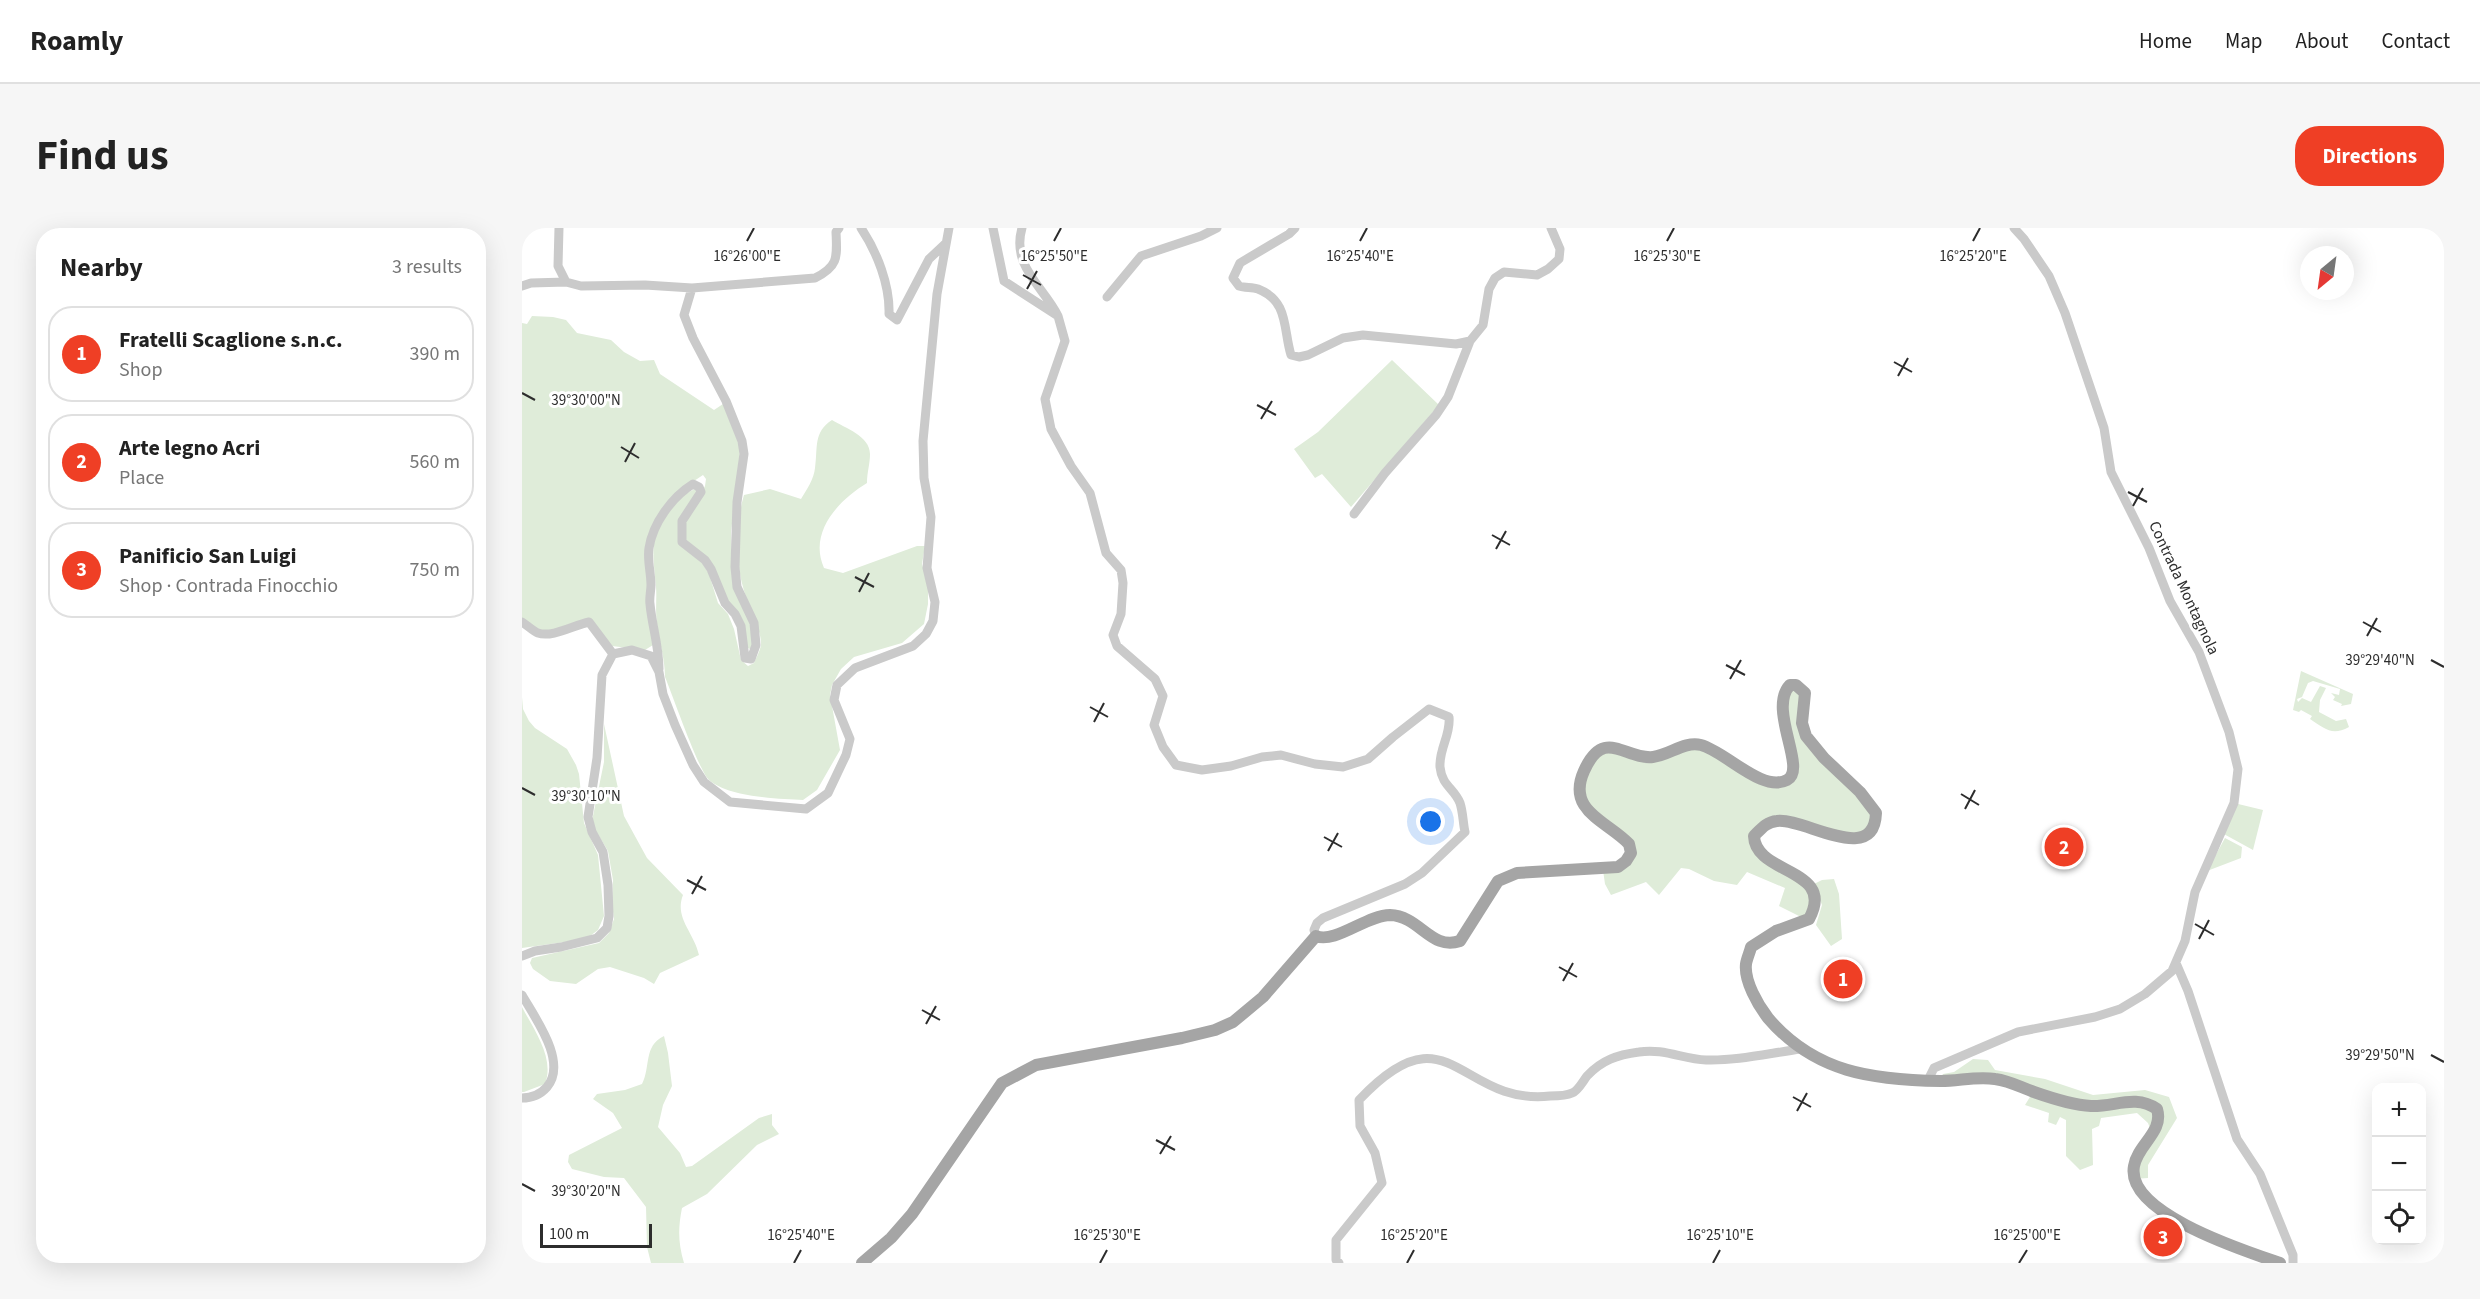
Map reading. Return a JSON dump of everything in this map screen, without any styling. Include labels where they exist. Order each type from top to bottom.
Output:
[{"type":"main road","points":[[862,1263],[891,1238],[912,1214],[1002,1083],[1036,1065],[1182,1038],[1215,1030],[1233,1022],[1263,997],[1316,936],[1330,937],[1371,919],[1385,915],[1400,915],[1410,919],[1435,939],[1451,944],[1460,941],[1498,881],[1517,873],[1618,867],[1631,854],[1629,844],[1586,809],[1580,798],[1579,789],[1587,765],[1594,755],[1603,749],[1614,748],[1651,758],[1689,744],[1701,745],[1718,752],[1754,775],[1776,782],[1785,781],[1791,777],[1794,769],[1783,725],[1784,697],[1790,686],[1796,685],[1805,693],[1802,723],[1806,736],[1824,758],[1860,792],[1876,813],[1876,825],[1868,834],[1852,839],[1817,832],[1796,822],[1777,821],[1764,825],[1754,836],[1754,846],[1761,854],[1806,881],[1815,898],[1816,907],[1809,919],[1776,931],[1751,947],[1745,965],[1748,979],[1761,1009],[1781,1032],[1801,1049],[1834,1066],[1867,1075],[1893,1080],[1987,1077],[2009,1080],[2033,1092],[2091,1106],[2138,1100],[2149,1103],[2157,1109],[2160,1118],[2158,1126],[2134,1164],[2133,1179],[2144,1196],[2165,1212],[2207,1237],[2280,1263]]},
{"type":"street","points":[[559,228],[558,266],[566,282]]},
{"type":"street","points":[[522,286],[566,282],[581,286],[645,285],[692,288],[815,278],[830,270],[836,258],[836,232],[839,228]]},
{"type":"street","points":[[861,228],[875,254],[890,296],[888,314],[897,320],[928,259],[945,244]]},
{"type":"street","points":[[692,288],[684,315],[693,338],[726,401],[742,441],[744,454],[737,502],[735,567],[737,587],[753,623],[756,645],[751,659],[745,658],[741,626],[735,614],[724,603],[711,569],[705,560],[682,542],[682,521],[701,492],[699,487],[693,484],[682,491],[665,512],[657,524],[648,548],[651,587],[649,600],[659,648],[659,672],[663,694],[693,765],[705,782],[730,802],[806,809],[828,793],[846,755],[850,739],[834,700],[837,685],[855,668],[913,646],[926,634],[933,621],[935,602],[927,568],[931,517],[924,477],[924,441],[937,294],[949,228]]},
{"type":"street","points":[[993,228],[1004,281],[1058,316]]},
{"type":"street","points":[[1022,228],[1018,240],[1029,276],[1051,302],[1058,316],[1065,341],[1045,399],[1051,429],[1071,466],[1090,493],[1106,553],[1121,570],[1123,583],[1121,614],[1113,635],[1117,646],[1155,679],[1163,696],[1154,725],[1163,747],[1176,765],[1202,770],[1281,755],[1316,765],[1343,767],[1368,759],[1429,709],[1449,717],[1451,729],[1442,746],[1441,773],[1443,781],[1460,802],[1465,832],[1422,873],[1405,884],[1323,918],[1314,930],[1316,936]]},
{"type":"street","points":[[1107,297],[1141,256],[1201,236],[1217,228]]},
{"type":"street","points":[[1295,228],[1289,234],[1240,263],[1233,278],[1239,286],[1257,289],[1280,306],[1284,313],[1291,355],[1299,357],[1308,355],[1343,338],[1363,335],[1456,344],[1470,341]]},
{"type":"street","points":[[1354,514],[1378,481],[1436,415],[1448,397],[1470,341],[1483,324],[1489,289],[1495,278],[1504,272],[1537,275],[1560,259],[1560,249],[1551,228]]},
{"type":"street","name":"Contrada Montagnola","points":[[2014,228],[2024,238],[2049,276],[2065,313],[2104,428],[2111,472],[2149,548],[2170,601],[2199,652],[2225,720],[2238,769],[2234,803],[2195,892],[2185,941],[2176,963]]},
{"type":"street","points":[[522,622],[538,633],[553,635],[562,629],[589,622],[613,654]]},
{"type":"street","points":[[613,654],[632,650],[651,656],[659,672]]},
{"type":"street","points":[[522,956],[535,951],[597,938],[607,928],[608,885],[603,852],[592,832],[588,817],[597,758],[602,675],[613,654]]},
{"type":"street","points":[[1928,1080],[1934,1068],[2018,1032],[2095,1017],[2120,1009],[2145,994],[2172,971],[2176,963]]},
{"type":"street","points":[[2176,963],[2188,991],[2237,1139],[2260,1174],[2293,1255],[2293,1263]]},
{"type":"street","points":[[522,995],[547,1040],[555,1068],[552,1080],[545,1089],[538,1095],[522,1098]]},
{"type":"street","points":[[1339,1263],[1335,1260],[1336,1240],[1382,1183],[1375,1153],[1360,1126],[1359,1100],[1378,1080],[1404,1062],[1425,1057],[1442,1059],[1493,1088],[1521,1097],[1539,1097],[1573,1093],[1605,1059],[1640,1051],[1664,1051],[1705,1060],[1801,1049]]},
{"type":"green space","points":[[532,316],[566,320],[577,333],[611,340],[624,352],[640,361],[654,360],[660,374],[714,410],[723,404],[739,444],[740,457],[731,532],[732,579],[752,624],[754,643],[750,649],[746,647],[714,569],[685,542],[684,526],[705,486],[706,479],[703,475],[676,493],[646,548],[653,645],[645,650],[612,646],[594,624],[557,632],[541,630],[522,620],[522,323],[527,324]]},
{"type":"green space","points":[[1392,360],[1439,405],[1351,507],[1322,474],[1315,478],[1294,449],[1318,432]]},
{"type":"green space","points":[[832,420],[866,442],[870,458],[867,483],[846,498],[829,518],[823,530],[820,555],[824,568],[843,573],[917,546],[925,546],[922,564],[928,586],[928,604],[924,624],[902,643],[854,657],[841,669],[832,685],[830,695],[840,750],[817,790],[803,800],[741,794],[718,786],[704,773],[665,677],[656,618],[653,555],[655,538],[674,505],[684,495],[695,489],[697,492],[684,514],[679,544],[701,561],[709,574],[718,603],[728,614],[741,660],[748,666],[754,663],[761,639],[740,576],[738,553],[739,517],[744,495],[770,489],[801,499],[813,476],[819,435]]},
{"type":"green space","points":[[2301,671],[2353,694],[2351,704],[2341,706],[2342,704],[2333,700],[2335,697],[2331,693],[2339,695],[2340,689],[2313,681],[2308,683],[2302,697],[2297,699],[2298,702],[2302,698],[2311,702],[2320,686],[2326,688],[2320,700],[2319,712],[2336,721],[2346,719],[2349,727],[2338,731],[2329,730],[2310,719],[2312,716],[2301,710],[2299,712],[2293,710]]},
{"type":"green space","points":[[1801,688],[1802,723],[1860,792],[1876,825],[1852,839],[1796,822],[1764,825],[1754,846],[1811,888],[1807,920],[1779,906],[1785,888],[1747,872],[1737,885],[1714,881],[1689,869],[1681,868],[1659,895],[1646,882],[1611,895],[1605,884],[1603,870],[1631,853],[1586,809],[1581,778],[1603,749],[1640,756],[1689,744],[1766,780],[1791,777],[1785,690]]},
{"type":"green space","points":[[522,697],[523,709],[529,721],[535,728],[567,749],[576,765],[584,823],[598,855],[604,916],[598,930],[586,939],[522,948]]},
{"type":"green space","points":[[604,724],[624,816],[647,858],[683,895],[681,911],[699,955],[660,973],[654,984],[644,978],[610,967],[598,969],[576,984],[550,981],[533,969],[530,963],[532,958],[599,943],[609,933],[614,919],[613,880],[608,851],[593,826],[604,762]]},
{"type":"green space","points":[[2234,803],[2263,810],[2253,850],[2222,833]]},
{"type":"green space","points":[[2225,838],[2242,847],[2241,858],[2207,871]]},
{"type":"green space","points":[[1834,879],[1839,894],[1842,939],[1831,946],[1816,925],[1822,905],[1814,884],[1822,880]]},
{"type":"green space","points":[[522,1007],[542,1044],[547,1064],[545,1084],[524,1092],[522,1092]]},
{"type":"green space","points":[[664,1036],[672,1086],[663,1105],[658,1127],[680,1153],[686,1167],[692,1166],[759,1118],[772,1114],[772,1125],[779,1134],[757,1145],[707,1194],[682,1208],[679,1236],[684,1263],[651,1263],[647,1247],[646,1207],[624,1178],[604,1177],[572,1169],[568,1162],[569,1155],[622,1128],[613,1113],[593,1099],[597,1094],[625,1090],[642,1084],[650,1051],[657,1040]]},
{"type":"green space","points":[[1973,1059],[1988,1060],[1995,1070],[2045,1079],[2093,1095],[2145,1090],[2169,1097],[2177,1118],[2148,1165],[2148,1178],[2133,1179],[2152,1134],[2148,1123],[2137,1113],[2101,1118],[2099,1126],[2092,1129],[2093,1165],[2080,1170],[2066,1156],[2066,1120],[2060,1117],[2056,1125],[2048,1122],[2049,1113],[2025,1105],[2033,1092],[2009,1080],[1941,1081],[1943,1074],[1954,1072]]},
{"type":"place","name":"Arte legno Acri","points":[[2064,847]]},
{"type":"place","name":"Fratelli Scaglione s.n.c.","points":[[1843,979]]},
{"type":"place","name":"Panificio San Luigi","points":[[2163,1237]]}]
